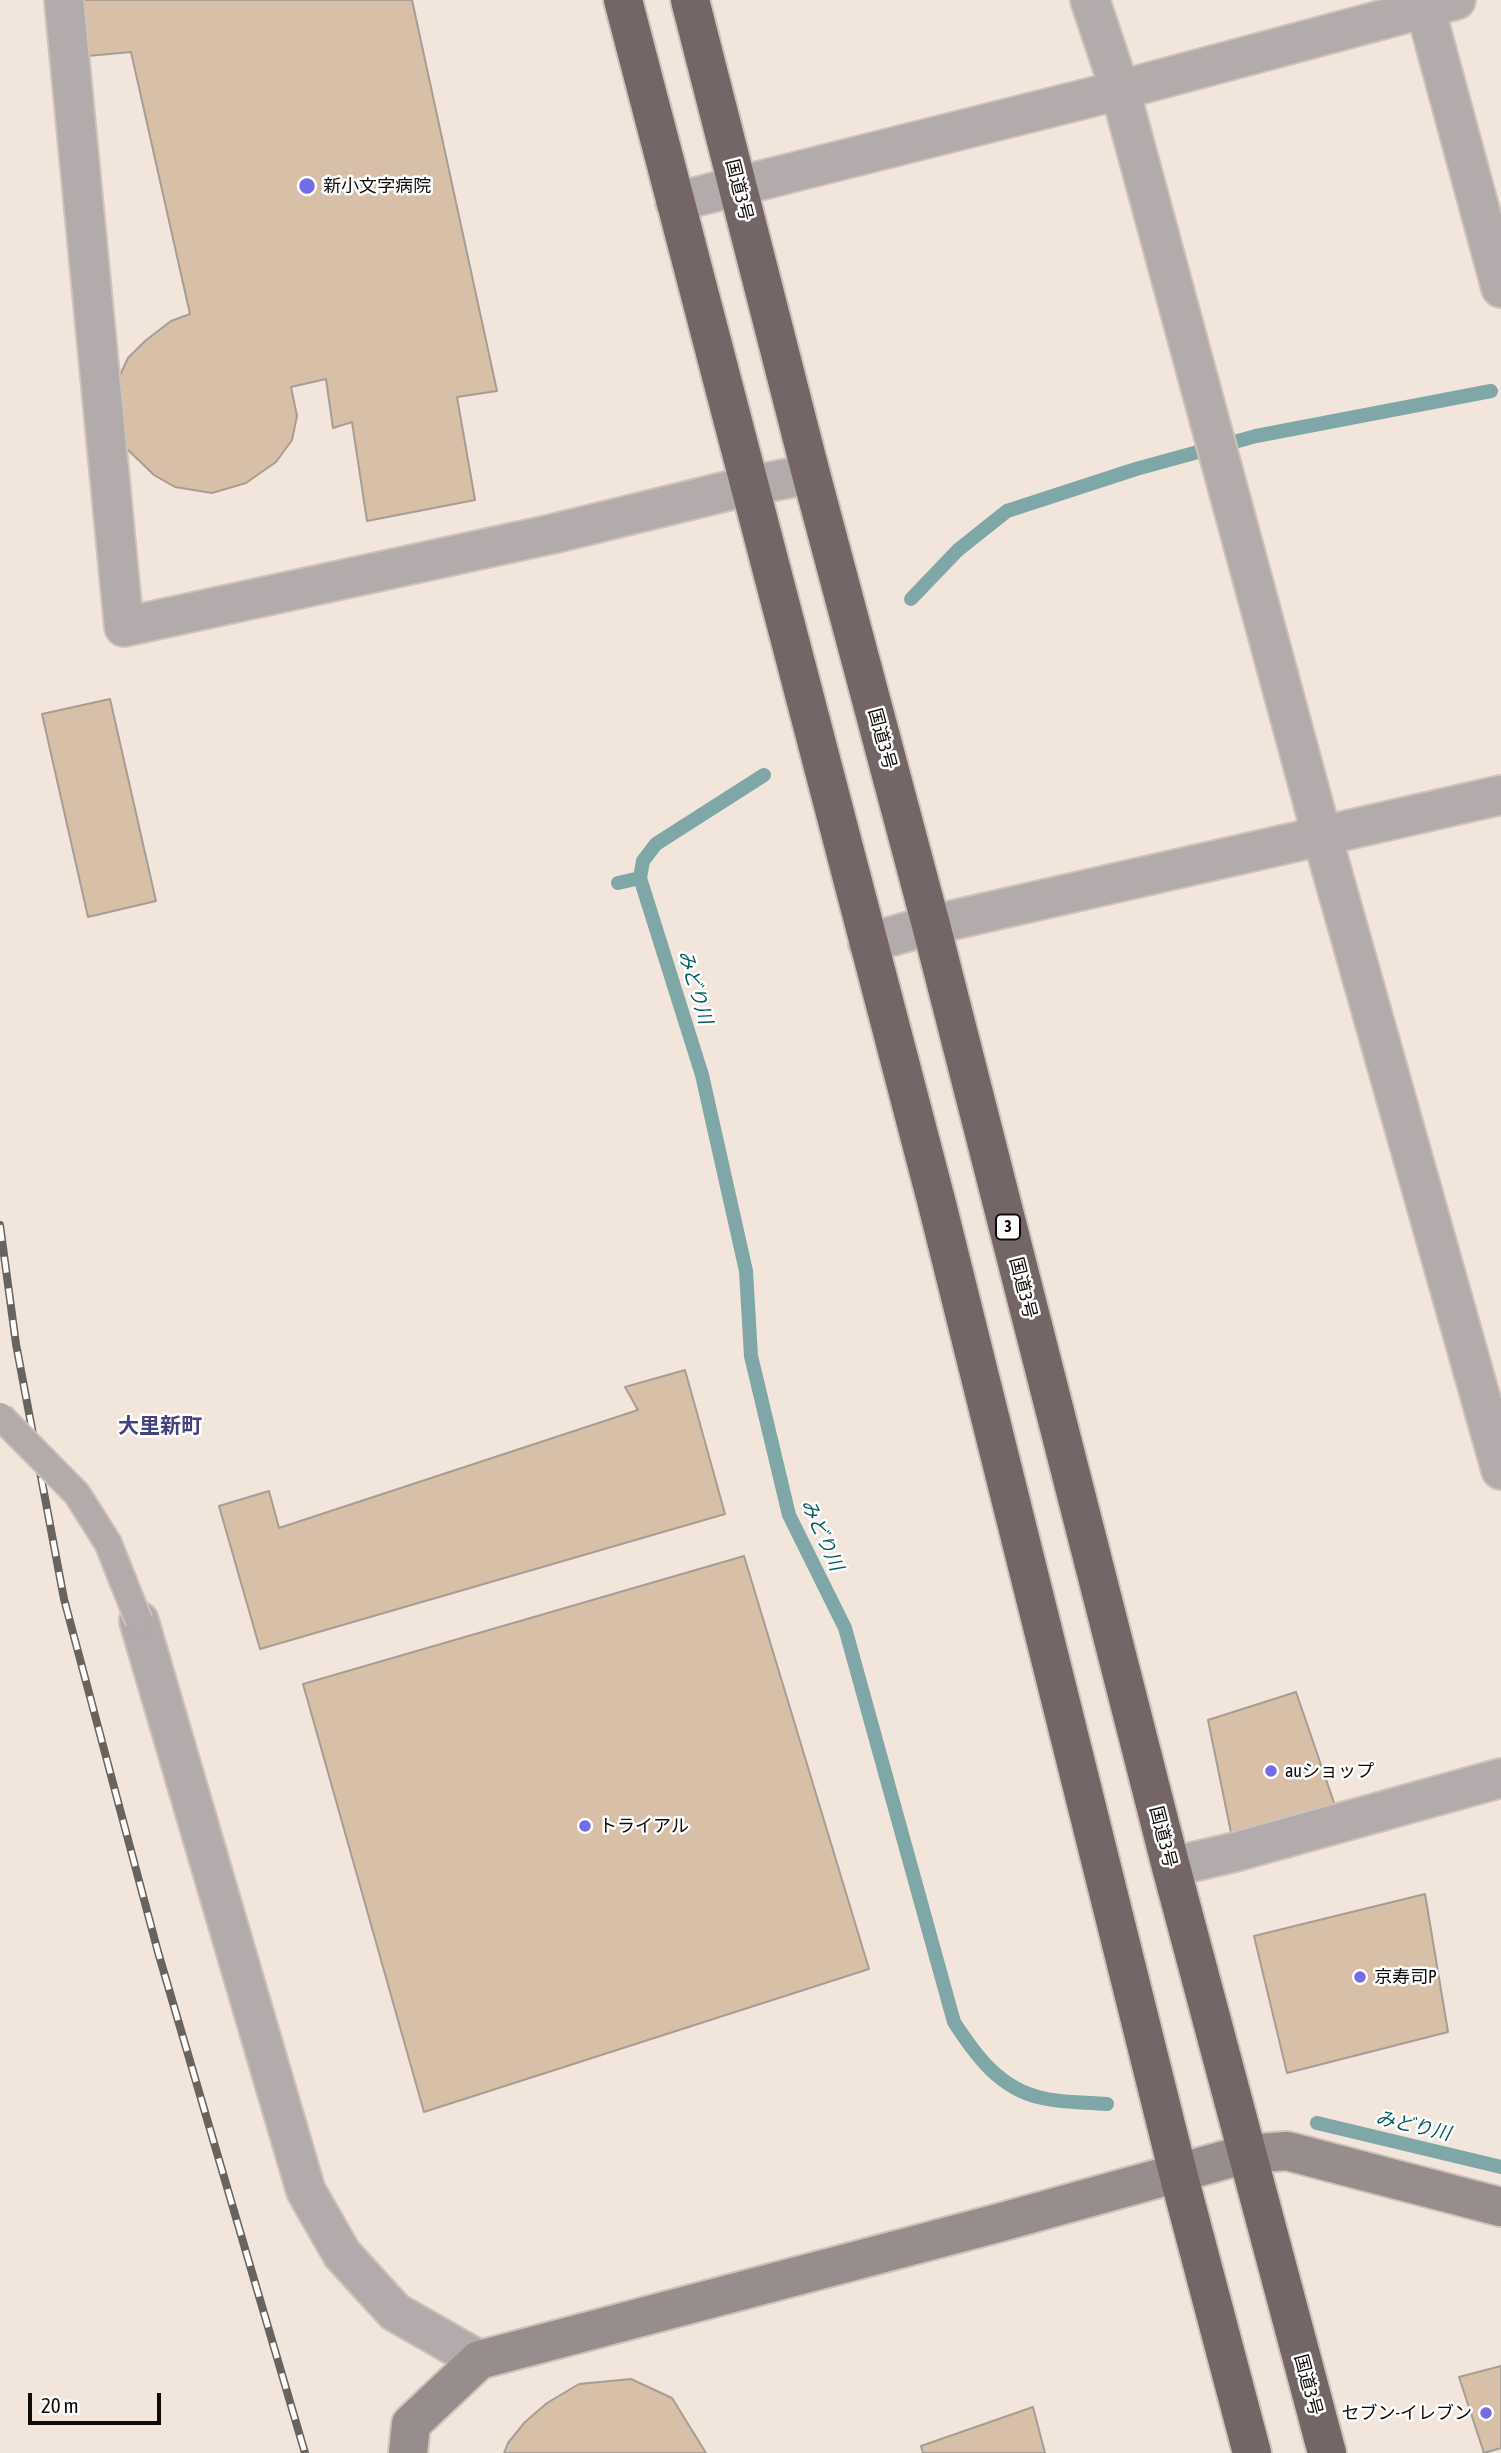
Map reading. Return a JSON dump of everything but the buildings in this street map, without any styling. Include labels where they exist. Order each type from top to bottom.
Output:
[{"type":"highway","points":[[623,0],[937,1204],[1178,2173],[1252,2453]]},
{"type":"highway","name":"国道3号","points":[[690,0],[811,474],[931,925],[1171,1867],[1327,2453]]},
{"type":"street","points":[[64,0],[124,627],[552,534],[748,486],[811,474]]},
{"type":"street","points":[[1090,0],[1120,90],[1322,836],[1501,1470]]},
{"type":"street","points":[[675,202],[1120,90],[1434,2],[1501,288]]},
{"type":"street","points":[[868,943],[931,925],[1501,795]]},
{"type":"street","points":[[139,1621],[306,2191],[342,2254],[395,2312],[479,2360]]},
{"type":"street","points":[[1171,1867],[1235,1852],[1501,1778]]},
{"type":"street","points":[[408,2453],[411,2424],[479,2360],[1246,2154],[1287,2151],[1501,2207]]},
{"type":"lane","points":[[0,1416],[77,1494],[108,1542],[139,1621]]},
{"type":"waterway","points":[[911,599],[958,550],[1007,511],[1136,469],[1256,436],[1491,391]]},
{"type":"waterway","name":"みどり川","points":[[764,775],[656,844],[643,861],[640,878],[702,1075],[746,1271],[751,1356],[789,1515],[845,1628],[954,2022],[990,2069],[1027,2094],[1050,2100],[1107,2104]]},
{"type":"waterway","points":[[618,883],[640,878]]},
{"type":"waterway","name":"みどり川","points":[[1317,2123],[1501,2167]]},
{"type":"railway","points":[[0,1225],[16,1344],[64,1599],[158,1952],[305,2453]]},
{"type":"place","name":"新小文字病院","points":[[307,186]]},
{"type":"place","name":"auショップ","points":[[1271,1771]]},
{"type":"place","name":"トライアル","points":[[585,1826]]},
{"type":"place","name":"京寿司P","points":[[1360,1977]]},
{"type":"place","name":"セブン-イレブン","points":[[1486,2413]]},
{"type":"district","name":"大里新町","points":[[160,1426]]}]
